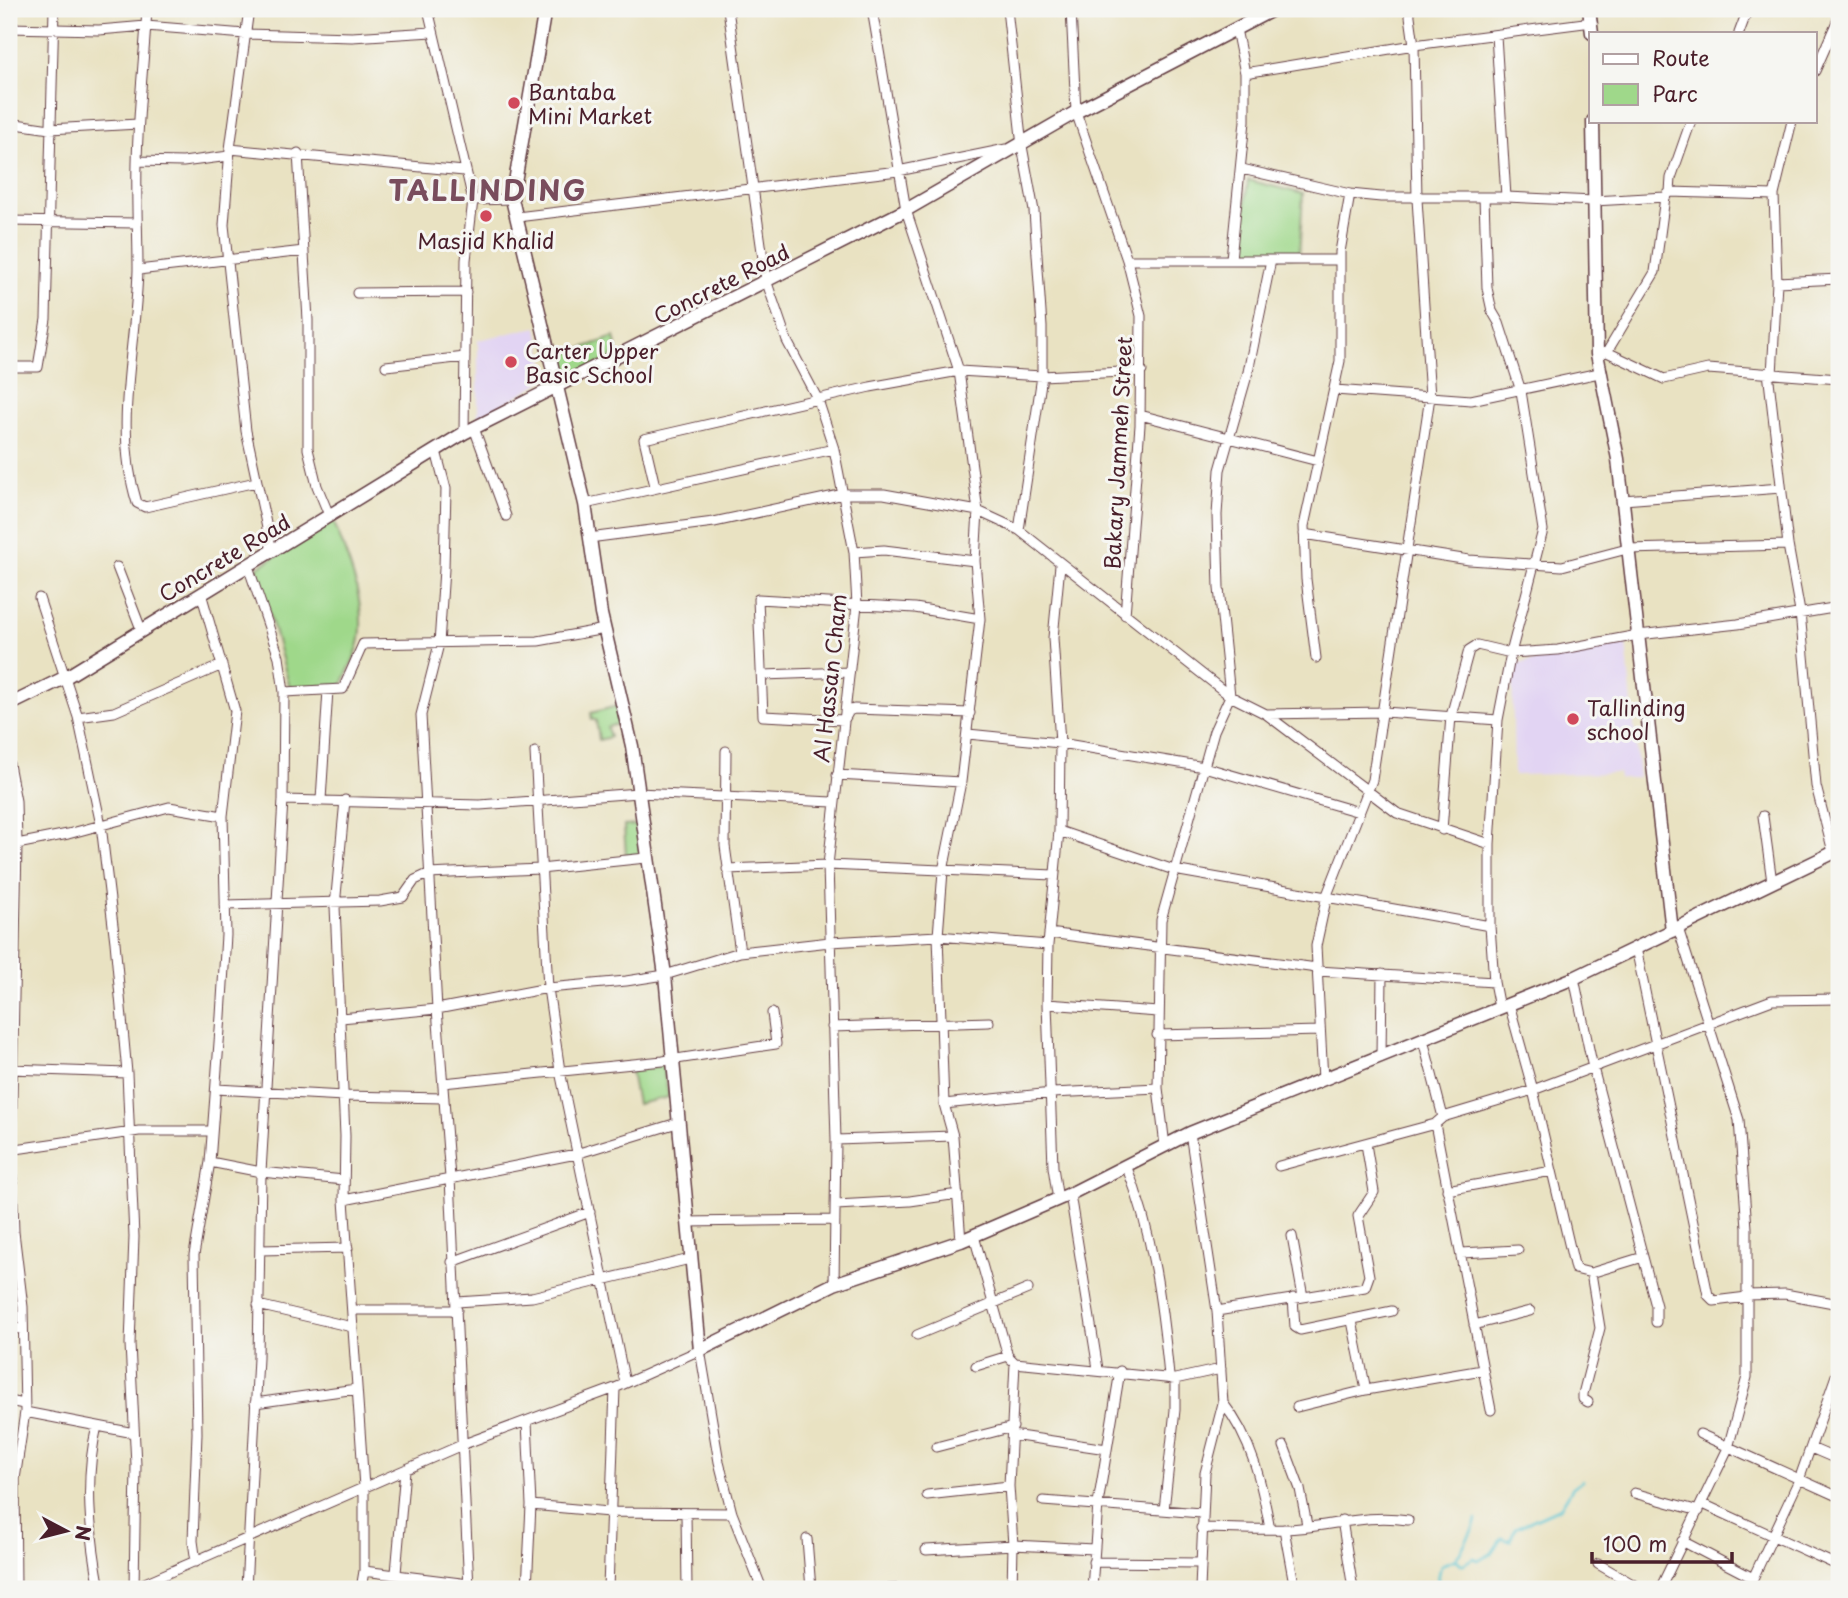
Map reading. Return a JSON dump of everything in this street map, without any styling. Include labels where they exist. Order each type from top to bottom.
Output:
[{"type":"street","points":[[9,367],[38,368],[46,318],[54,9]]},
{"type":"street","points":[[147,9],[138,124],[138,270],[128,368],[128,447],[137,503],[145,507],[256,482]]},
{"type":"street","points":[[249,9],[229,152],[224,225],[246,431],[272,551]]},
{"type":"street","points":[[428,9],[457,125],[464,171],[474,200],[466,292],[465,357],[469,431],[506,516]]},
{"type":"street","points":[[545,9],[512,199],[585,503],[605,629],[632,746],[646,858],[665,975],[700,1350],[719,1462],[732,1513],[762,1589]]},
{"type":"street","name":"Al Hassan Cham","points":[[728,9],[766,280],[787,341],[818,400],[834,449],[854,552],[857,605],[828,865],[836,1140],[834,1284]]},
{"type":"street","points":[[872,9],[906,210],[960,371],[978,511],[975,561],[980,620],[961,782],[943,871],[938,936],[940,1025],[944,1104],[953,1136],[958,1194],[967,1238],[993,1301],[1012,1360],[1013,1431],[1009,1486],[1013,1545],[1012,1589]]},
{"type":"street","points":[[1007,9],[1022,146],[1034,211],[1042,376],[1019,530]]},
{"type":"street","name":"Bakary Jammeh Street","points":[[1071,9],[1076,112],[1127,260],[1141,316],[1140,415],[1125,615]]},
{"type":"street","name":"Concrete Road","points":[[9,705],[66,677],[469,431],[906,210],[1022,146],[1076,112],[1274,9]]},
{"type":"street","points":[[1322,1080],[1316,946],[1327,895],[1368,793],[1384,712],[1430,397],[1417,199],[1414,45],[1409,9]]},
{"type":"street","points":[[1739,32],[1748,9]]},
{"type":"street","points":[[1816,69],[1839,17]]},
{"type":"street","points":[[1245,73],[1414,45],[1591,21]]},
{"type":"street","points":[[9,28],[146,26],[245,34],[352,37],[432,33]]},
{"type":"street","points":[[1231,258],[1242,169],[1245,73],[1236,29]]},
{"type":"street","points":[[1496,36],[1506,197]]},
{"type":"street","points":[[1593,122],[1602,353],[1599,373],[1618,459],[1675,930],[1739,1120],[1747,1228],[1747,1377],[1728,1448],[1660,1589]]},
{"type":"street","points":[[1602,353],[1655,272],[1667,194],[1691,122]]},
{"type":"street","points":[[40,598],[78,717],[101,825],[127,1073],[134,1237],[130,1344],[134,1433],[132,1588],[464,1444],[615,1388],[700,1350],[834,1284],[967,1238],[1064,1197],[1191,1133],[1574,978],[1836,851],[1816,786],[1800,612],[1788,545],[1770,374],[1777,282],[1774,195],[1792,122]]},
{"type":"street","points":[[9,123],[50,129],[138,124]]},
{"type":"street","points":[[517,217],[898,172],[1022,146]]},
{"type":"street","points":[[137,161],[183,162],[229,152],[299,153],[464,171]]},
{"type":"street","points":[[299,153],[309,320],[307,449],[317,486],[329,515]]},
{"type":"street","points":[[1242,169],[1350,194],[1417,199],[1506,197],[1594,201],[1667,194],[1774,195]]},
{"type":"street","points":[[1316,658],[1306,579],[1304,534],[1340,361],[1340,260],[1350,194]]},
{"type":"street","points":[[1484,197],[1487,288],[1492,312],[1499,323],[1521,391],[1544,530],[1532,565],[1511,653],[1499,720],[1490,845],[1490,926],[1494,982],[1533,1090],[1575,1269],[1591,1273],[1643,1257]]},
{"type":"street","points":[[474,200],[512,199]]},
{"type":"street","points":[[9,221],[136,223]]},
{"type":"street","points":[[138,270],[304,251]]},
{"type":"street","points":[[1127,260],[1340,260]]},
{"type":"street","points":[[1165,1146],[1157,1088],[1161,920],[1203,767],[1230,696],[1219,587],[1217,514],[1220,470],[1248,372],[1271,260]]},
{"type":"street","points":[[1777,282],[1839,279]]},
{"type":"street","points":[[357,293],[466,292]]},
{"type":"street","points":[[1602,353],[1664,379],[1708,369],[1839,379]]},
{"type":"street","points":[[386,366],[465,357]]},
{"type":"street","points":[[655,486],[644,439],[960,371],[1042,376],[1142,371]]},
{"type":"street","points":[[1335,390],[1471,400],[1599,373]]},
{"type":"street","points":[[1140,415],[1318,461]]},
{"type":"street","points":[[585,503],[834,449]]},
{"type":"street","points":[[436,451],[446,489],[439,644],[421,715],[428,874],[457,1306],[468,1586]]},
{"type":"street","points":[[1623,500],[1781,488]]},
{"type":"street","points":[[589,538],[714,522],[844,495],[884,494],[978,511],[1019,530],[1060,565],[1230,696],[1266,714],[1398,813],[1490,845]]},
{"type":"street","points":[[1304,534],[1408,552],[1532,565],[1562,565],[1627,549],[1788,545]]},
{"type":"street","points":[[854,552],[884,550],[975,561]]},
{"type":"street","points":[[1060,565],[1053,638],[1060,743],[1059,831],[1048,944],[1047,1004],[1053,1167],[1064,1197],[1097,1369]]},
{"type":"street","points":[[247,566],[279,657],[284,692],[283,800],[268,1090],[261,1172],[255,1403],[246,1589],[355,1589]]},
{"type":"street","points":[[117,567],[141,629]]},
{"type":"street","points":[[196,1562],[192,1541],[198,1420],[194,1255],[210,1161],[216,1089],[225,905],[223,816],[235,710],[201,593]]},
{"type":"street","points":[[970,713],[854,709],[849,711],[844,720],[762,716],[763,674],[758,599],[915,608],[980,620]]},
{"type":"street","points":[[1442,830],[1451,716],[1469,650],[1477,646],[1511,653],[1558,650],[1638,635],[1738,624],[1839,607]]},
{"type":"street","points":[[284,692],[342,689],[363,644],[538,641],[605,629]]},
{"type":"street","points":[[78,717],[114,712],[222,665]]},
{"type":"street","points":[[763,674],[849,673]]},
{"type":"street","points":[[321,800],[328,690]]},
{"type":"street","points":[[1266,714],[1384,712],[1499,720]]},
{"type":"street","points":[[968,734],[1060,743],[1203,767],[1359,812]]},
{"type":"street","points":[[726,751],[724,797],[727,869],[740,952]]},
{"type":"street","points":[[535,752],[548,988],[576,1154],[606,1280],[625,1383]]},
{"type":"street","points":[[9,764],[16,801],[17,844],[13,864],[10,1150],[22,1329],[24,1408],[12,1479],[16,1589]]},
{"type":"street","points":[[837,775],[961,782]]},
{"type":"street","points":[[283,800],[480,805],[638,793],[833,802]]},
{"type":"street","points":[[345,800],[335,901],[344,1096],[344,1200],[364,1486],[365,1571],[361,1589]]},
{"type":"street","points":[[17,844],[169,807],[223,816]]},
{"type":"street","points":[[1763,816],[1772,882]]},
{"type":"street","points":[[1059,831],[1174,870],[1490,926]]},
{"type":"street","points":[[225,905],[380,901],[403,897],[415,880],[428,874],[540,869],[646,858]]},
{"type":"street","points":[[727,869],[828,865],[1054,875]]},
{"type":"street","points":[[1049,933],[1317,970],[1494,982]]},
{"type":"street","points":[[341,1018],[437,1009],[548,988],[665,975],[740,952],[830,942],[938,936],[1048,944]]},
{"type":"street","points":[[1636,948],[1708,1295],[1714,1301],[1785,1294],[1839,1304]]},
{"type":"street","points":[[1381,1057],[1382,974]]},
{"type":"street","points":[[1574,978],[1593,1068],[1656,1306],[1656,1322]]},
{"type":"street","points":[[1279,1166],[1366,1144],[1533,1090],[1772,1000],[1839,999]]},
{"type":"street","points":[[1047,1004],[1158,1012]]},
{"type":"street","points":[[443,1083],[776,1044],[772,1013]]},
{"type":"street","points":[[832,1027],[989,1023]]},
{"type":"street","points":[[1157,1035],[1319,1031]]},
{"type":"street","points":[[1423,1040],[1439,1120],[1447,1190],[1492,1410]]},
{"type":"street","points":[[11,1069],[127,1073]]},
{"type":"street","points":[[944,1104],[1052,1093],[1157,1088]]},
{"type":"street","points":[[216,1089],[444,1098]]},
{"type":"street","points":[[344,1200],[576,1154],[677,1123]]},
{"type":"street","points":[[10,1150],[129,1133],[212,1131]]},
{"type":"street","points":[[1191,1133],[1217,1311],[1223,1403],[1205,1473],[1199,1563],[1200,1589]]},
{"type":"street","points":[[836,1140],[953,1136]]},
{"type":"street","points":[[1217,1311],[1365,1286],[1368,1282],[1358,1216],[1374,1192],[1366,1144]]},
{"type":"street","points":[[210,1161],[261,1172],[344,1180]]},
{"type":"street","points":[[1126,1165],[1152,1244],[1172,1377],[1175,1410],[1164,1510]]},
{"type":"street","points":[[1447,1190],[1552,1171]]},
{"type":"street","points":[[836,1205],[910,1201],[958,1194]]},
{"type":"street","points":[[452,1262],[590,1212]]},
{"type":"street","points":[[687,1222],[835,1220]]},
{"type":"street","points":[[1292,1236],[1298,1298],[1296,1329],[1352,1321],[1392,1311]]},
{"type":"street","points":[[260,1250],[348,1248]]},
{"type":"street","points":[[1461,1252],[1518,1250]]},
{"type":"street","points":[[352,1310],[457,1306],[532,1297],[690,1259]]},
{"type":"street","points":[[1588,1402],[1583,1399],[1583,1394],[1600,1328],[1591,1273]]},
{"type":"street","points":[[917,1335],[993,1301],[1028,1289]]},
{"type":"street","points":[[258,1306],[352,1327]]},
{"type":"street","points":[[1474,1325],[1530,1311]]},
{"type":"street","points":[[1352,1321],[1366,1390]]},
{"type":"street","points":[[9,1328],[22,1329]]},
{"type":"street","points":[[976,1366],[1012,1360],[1172,1377],[1221,1369]]},
{"type":"street","points":[[1748,1589],[1799,1480],[1839,1367]]},
{"type":"street","points":[[1297,1407],[1366,1390],[1482,1370]]},
{"type":"street","points":[[1092,1589],[1098,1504],[1120,1371]]},
{"type":"street","points":[[608,1589],[615,1388]]},
{"type":"street","points":[[255,1403],[356,1390]]},
{"type":"street","points":[[9,1401],[24,1408],[134,1433]]},
{"type":"street","points":[[1223,1403],[1236,1419],[1251,1453],[1263,1490],[1270,1529]]},
{"type":"street","points":[[527,1422],[531,1505],[527,1589]]},
{"type":"street","points":[[97,1426],[89,1483],[93,1549],[100,1589]]},
{"type":"street","points":[[936,1447],[1013,1431],[1107,1449]]},
{"type":"street","points":[[1700,1434],[1839,1497]]},
{"type":"street","points":[[1284,1446],[1300,1489],[1307,1525]]},
{"type":"street","points":[[1811,1448],[1839,1460]]},
{"type":"street","points":[[396,1573],[405,1470]]},
{"type":"street","points":[[927,1495],[1009,1486]]},
{"type":"street","points":[[1634,1493],[1701,1508],[1774,1536],[1839,1566]]},
{"type":"street","points":[[1042,1501],[1202,1513]]},
{"type":"street","points":[[531,1505],[609,1512],[732,1513]]},
{"type":"street","points":[[686,1513],[687,1589]]},
{"type":"street","points":[[1202,1528],[1284,1529],[1342,1520],[1393,1517],[1408,1520]]},
{"type":"street","points":[[1342,1520],[1353,1589]]},
{"type":"street","points":[[1284,1529],[1295,1589]]},
{"type":"street","points":[[807,1539],[811,1589]]},
{"type":"street","points":[[1682,1541],[1753,1578]]},
{"type":"street","points":[[926,1550],[1013,1545],[1094,1549]]},
{"type":"street","points":[[1093,1562],[1199,1563]]},
{"type":"street","points":[[1598,1564],[1641,1589]]},
{"type":"street","points":[[365,1571],[396,1573],[468,1586],[509,1589]]},
{"type":"street","points":[[889,1589],[923,1588]]},
{"type":"shaded area","name":"Carter Upper Basic School","points":[[537,327],[548,378],[478,419],[478,340]]},
{"type":"shaded area","name":"Tallinding school","points":[[1626,643],[1639,778],[1619,778],[1618,773],[1514,775],[1512,665]]},
{"type":"green space","points":[[1248,180],[1303,194],[1299,257],[1239,256]]},
{"type":"green space","points":[[614,337],[618,354],[568,380],[559,356]]},
{"type":"green space","points":[[333,520],[358,594],[361,624],[359,645],[342,685],[290,688],[257,568]]},
{"type":"green space","points":[[617,706],[622,723],[607,727],[610,737],[599,740],[596,720],[592,720],[591,713]]},
{"type":"green space","points":[[639,825],[640,855],[626,855],[624,826]]},
{"type":"green space","points":[[662,1065],[669,1097],[637,1104],[631,1072]]},
{"type":"waterway","points":[[1456,1559],[1462,1565],[1473,1558],[1478,1561],[1492,1553],[1502,1538],[1510,1541],[1515,1528],[1560,1508],[1573,1487],[1583,1480]]},
{"type":"waterway","points":[[1436,1589],[1441,1565],[1456,1559],[1476,1520]]},
{"type":"place","name":"Bantaba Mini Market","points":[[514,103]]},
{"type":"place","name":"Masjid Khalid","points":[[486,216]]},
{"type":"place","name":"Carter Upper Basic School","points":[[511,362]]},
{"type":"place","name":"Tallinding school","points":[[1573,719]]},
{"type":"district","name":"TALLINDING","points":[[488,189]]}]
